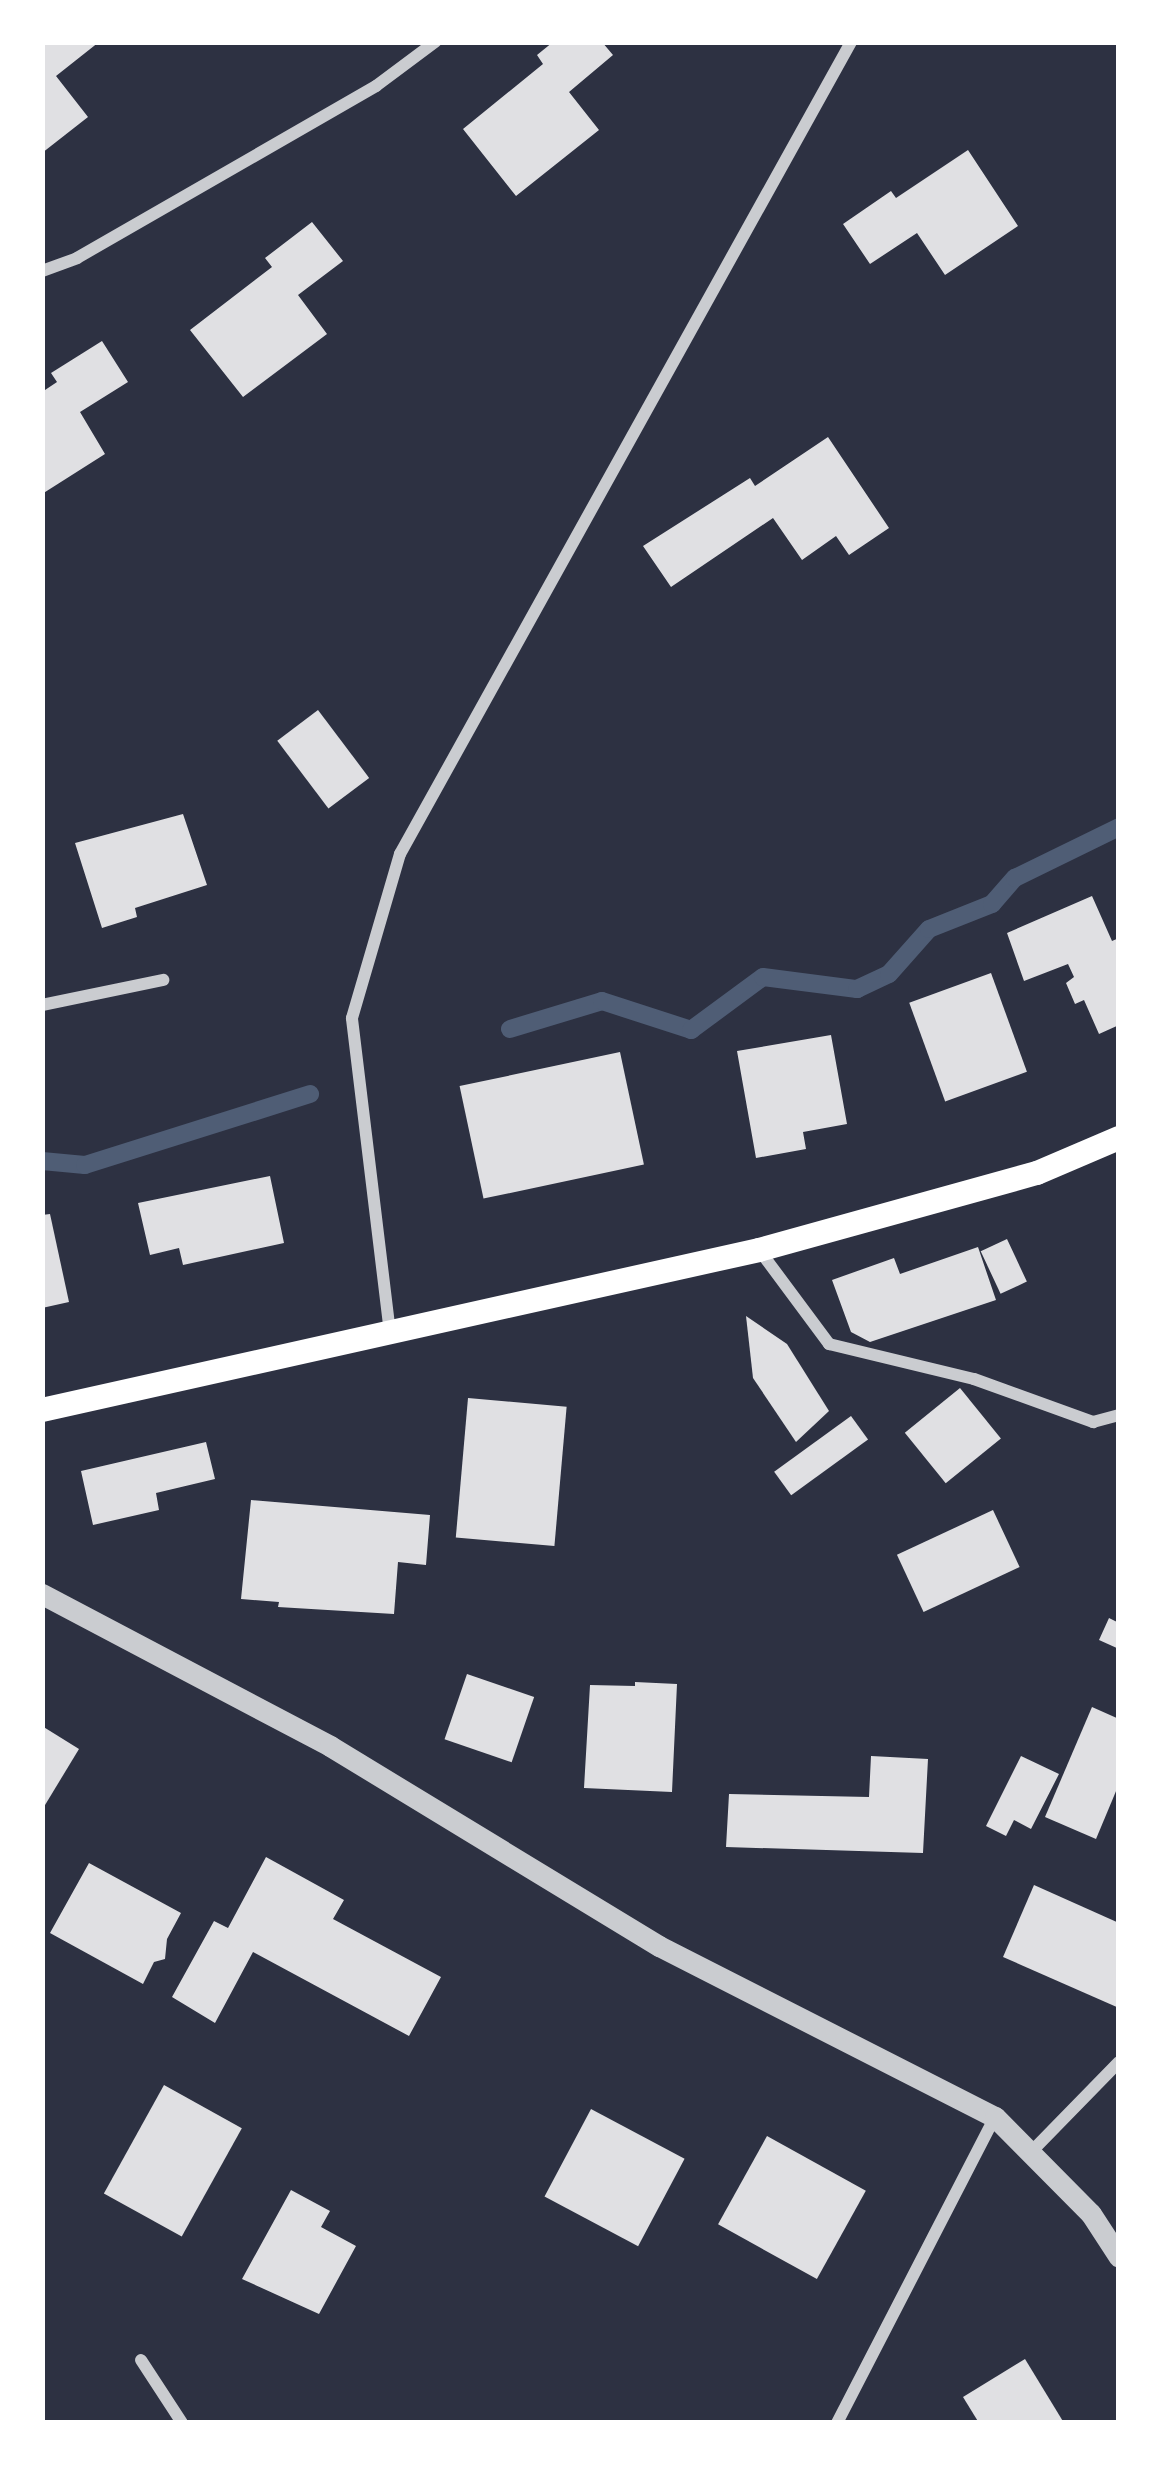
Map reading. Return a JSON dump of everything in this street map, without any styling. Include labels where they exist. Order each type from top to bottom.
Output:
[{"type":"main road","points":[[42,1410],[759,1250],[1037,1173],[1119,1138]]},
{"type":"street","points":[[42,271],[77,258],[376,86],[435,42]]},
{"type":"street","points":[[390,1334],[352,1018],[400,854],[851,42]]},
{"type":"street","points":[[42,1005],[163,980]]},
{"type":"street","points":[[759,1250],[829,1343],[974,1379],[1094,1422],[1119,1415]]},
{"type":"street","points":[[42,1594],[330,1746],[659,1946],[995,2117],[1034,2150],[1091,2214],[1119,2258]]},
{"type":"street","points":[[1034,2150],[1119,2062]]},
{"type":"street","points":[[837,2423],[995,2117]]},
{"type":"street","points":[[141,2360],[182,2423]]},
{"type":"building","points":[[42,42],[99,42],[56,76],[88,117],[42,153]]},
{"type":"building","points":[[553,42],[602,42],[613,55],[569,92],[599,130],[516,196],[463,129],[543,64],[537,55]]},
{"type":"building","points":[[968,150],[1018,226],[945,275],[917,233],[870,264],[843,224],[891,191],[896,198]]},
{"type":"building","points":[[312,222],[343,261],[298,295],[327,334],[243,397],[190,330],[272,267],[265,258]]},
{"type":"building","points":[[102,341],[128,382],[80,412],[105,454],[42,494],[42,392],[57,382],[51,373]]},
{"type":"building","points":[[828,437],[889,528],[849,555],[836,536],[802,560],[773,518],[671,587],[643,546],[750,478],[755,486]]},
{"type":"building","points":[[318,710],[369,778],[328,809],[277,741]]},
{"type":"building","points":[[183,814],[207,885],[135,908],[137,917],[102,928],[75,843]]},
{"type":"building","points":[[1092,896],[1112,941],[1119,938],[1119,1025],[1099,1034],[1084,1000],[1075,1004],[1066,983],[1074,977],[1068,964],[1024,981],[1007,933]]},
{"type":"building","points":[[991,973],[1027,1072],[945,1101],[909,1003]]},
{"type":"building","points":[[831,1035],[847,1124],[803,1132],[806,1149],[756,1158],[737,1051]]},
{"type":"building","points":[[620,1052],[644,1164],[483,1199],[460,1086]]},
{"type":"building","points":[[270,1176],[284,1243],[183,1265],[179,1248],[150,1255],[138,1203]]},
{"type":"building","points":[[50,1214],[69,1302],[42,1308],[42,1215]]},
{"type":"building","points":[[1007,1239],[1027,1282],[1001,1294],[981,1251]]},
{"type":"building","points":[[978,1247],[996,1300],[870,1342],[851,1332],[832,1280],[894,1258],[900,1274]]},
{"type":"building","points":[[746,1316],[787,1344],[829,1411],[796,1442],[753,1378]]},
{"type":"building","points":[[960,1388],[1001,1439],[946,1483],[905,1433]]},
{"type":"building","points":[[468,1398],[567,1407],[554,1546],[456,1537]]},
{"type":"building","points":[[851,1416],[868,1439],[791,1495],[774,1472]]},
{"type":"building","points":[[206,1442],[215,1479],[156,1493],[159,1510],[93,1525],[81,1471]]},
{"type":"building","points":[[251,1500],[430,1515],[426,1565],[398,1562],[394,1614],[278,1607],[279,1602],[241,1599]]},
{"type":"building","points":[[993,1510],[1020,1567],[924,1612],[897,1555]]},
{"type":"building","points":[[1109,1618],[1119,1623],[1119,1649],[1099,1640]]},
{"type":"building","points":[[467,1674],[534,1697],[512,1762],[445,1739]]},
{"type":"building","points":[[635,1682],[677,1684],[672,1792],[584,1788],[590,1685],[635,1686]]},
{"type":"building","points":[[1092,1707],[1119,1719],[1119,1784],[1096,1839],[1045,1817]]},
{"type":"building","points":[[42,1726],[79,1749],[42,1810]]},
{"type":"building","points":[[871,1756],[928,1759],[923,1853],[726,1847],[729,1794],[869,1797]]},
{"type":"building","points":[[1021,1756],[1059,1774],[1031,1829],[1014,1820],[1006,1836],[986,1826]]},
{"type":"building","points":[[266,1857],[344,1900],[333,1919],[441,1977],[409,2036],[253,1952],[215,2023],[172,1997],[214,1921],[228,1928]]},
{"type":"building","points":[[89,1863],[181,1913],[167,1939],[165,1959],[154,1962],[143,1984],[50,1933]]},
{"type":"building","points":[[1034,1885],[1119,1923],[1119,2008],[1003,1957]]},
{"type":"building","points":[[164,2085],[242,2128],[182,2237],[104,2193]]},
{"type":"building","points":[[591,2109],[685,2159],[638,2246],[545,2196]]},
{"type":"building","points":[[767,2136],[866,2191],[817,2279],[718,2224]]},
{"type":"building","points":[[291,2190],[330,2211],[321,2227],[356,2246],[319,2314],[242,2279]]},
{"type":"building","points":[[1025,2359],[1064,2423],[979,2423],[963,2397]]},
{"type":"waterway","points":[[510,1029],[602,1001],[691,1030],[763,977],[857,989],[889,974],[929,929],[992,904],[1015,878],[1119,827]]},
{"type":"waterway","points":[[42,1161],[85,1165],[310,1094]]}]
